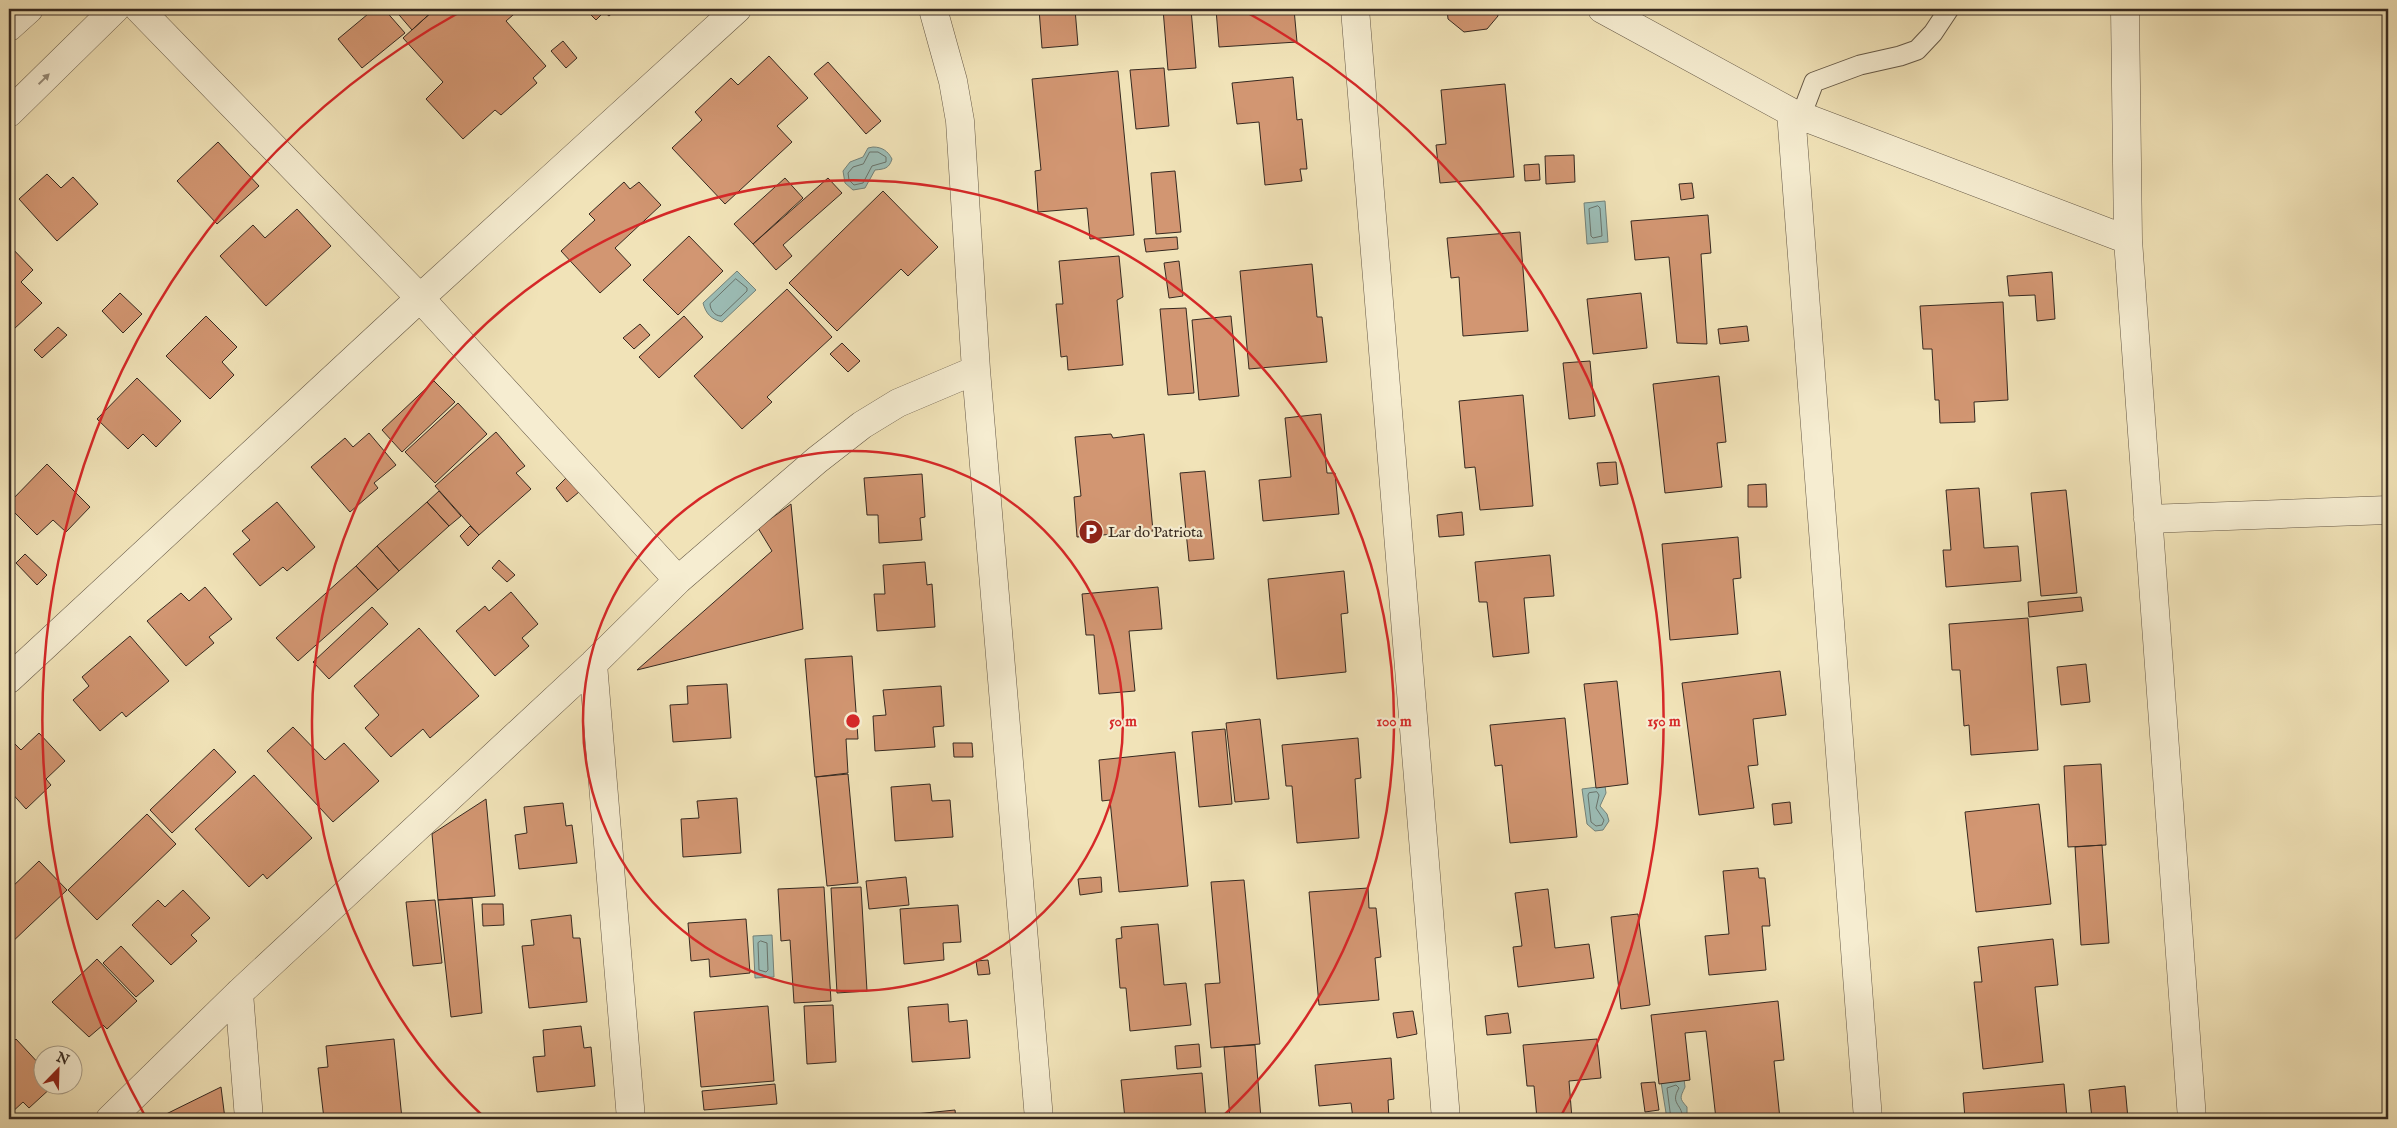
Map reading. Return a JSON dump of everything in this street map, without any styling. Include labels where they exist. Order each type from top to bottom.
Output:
[{"type":"street","points":[[9,27],[29,9]]},
{"type":"street","points":[[9,113],[115,9]]},
{"type":"street","points":[[139,9],[420,298],[678,580]]},
{"type":"street","points":[[9,679],[420,298],[737,9]]},
{"type":"street","points":[[933,9],[953,81],[960,121],[976,370],[1039,1119]]},
{"type":"street","points":[[1355,9],[1446,1119]]},
{"type":"street","points":[[1602,9],[1796,114],[2128,240]]},
{"type":"street","points":[[2125,9],[2128,240],[2192,1119]]},
{"type":"street","points":[[1796,114],[1868,1119]]},
{"type":"street","points":[[110,1119],[238,993],[593,664],[678,580],[817,460],[862,425],[898,403],[976,370]]},
{"type":"street","points":[[2148,519],[2388,510]]},
{"type":"street","points":[[593,664],[632,1119]]},
{"type":"street","points":[[238,993],[250,1119]]},
{"type":"lane","points":[[1796,114],[1814,82],[1860,65],[1917,50],[1933,33],[1949,9]]},
{"type":"water","points":[[873,147],[887,152],[892,159],[891,162],[886,168],[875,170],[865,188],[853,190],[845,183],[843,171],[850,162],[863,157],[868,148]]},
{"type":"water","points":[[1605,201],[1608,242],[1587,244],[1584,203]]},
{"type":"water","points":[[737,271],[756,290],[722,322],[718,321],[709,316],[703,303]]},
{"type":"water","points":[[1605,786],[1606,793],[1600,806],[1607,814],[1609,821],[1603,830],[1595,831],[1587,824],[1582,789]]},
{"type":"water","points":[[772,935],[774,977],[755,978],[753,936]]},
{"type":"water","points":[[1684,1079],[1685,1087],[1681,1098],[1687,1107],[1687,1119],[1667,1119],[1661,1082]]},
{"type":"building","points":[[374,9],[384,9],[405,33],[362,68],[338,39]]},
{"type":"building","points":[[394,9],[435,9],[412,30]]},
{"type":"building","points":[[435,9],[520,9],[506,21],[546,66],[533,78],[537,83],[501,115],[495,110],[463,139],[426,99],[443,82],[403,38]]},
{"type":"building","points":[[585,9],[617,9],[609,16],[604,12],[596,20]]},
{"type":"building","points":[[1039,9],[1075,9],[1078,45],[1042,48]]},
{"type":"building","points":[[1163,9],[1191,9],[1196,68],[1168,70]]},
{"type":"building","points":[[1216,9],[1294,9],[1297,42],[1219,47]]},
{"type":"building","points":[[1447,9],[1497,9],[1498,16],[1487,29],[1464,32],[1448,19]]},
{"type":"building","points":[[563,41],[577,58],[566,68],[551,51]]},
{"type":"building","points":[[769,56],[808,98],[777,126],[792,142],[725,204],[672,148],[702,120],[695,112],[731,78],[738,85]]},
{"type":"building","points":[[828,62],[881,121],[866,134],[814,74]]},
{"type":"building","points":[[1164,68],[1169,126],[1136,129],[1130,70]]},
{"type":"building","points":[[1118,71],[1134,235],[1090,239],[1087,208],[1038,212],[1035,171],[1041,170],[1032,79]]},
{"type":"building","points":[[1293,77],[1297,120],[1302,119],[1307,169],[1300,169],[1302,181],[1265,185],[1259,122],[1237,124],[1232,83]]},
{"type":"building","points":[[1505,84],[1514,177],[1440,183],[1436,145],[1446,144],[1441,90]]},
{"type":"building","points":[[218,142],[259,186],[217,224],[177,181]]},
{"type":"building","points":[[1574,155],[1575,182],[1546,184],[1545,156]]},
{"type":"building","points":[[1539,164],[1540,180],[1525,181],[1524,165]]},
{"type":"building","points":[[1175,171],[1181,232],[1156,234],[1151,173]]},
{"type":"building","points":[[47,174],[61,188],[73,177],[98,204],[57,241],[19,199]]},
{"type":"building","points":[[785,178],[803,198],[753,244],[734,224]]},
{"type":"building","points":[[828,178],[842,193],[783,245],[792,256],[776,270],[753,244]]},
{"type":"building","points":[[624,182],[630,189],[639,182],[661,205],[615,248],[631,265],[600,293],[561,251],[595,220],[589,214]]},
{"type":"building","points":[[1692,183],[1694,198],[1681,200],[1679,184]]},
{"type":"building","points":[[883,191],[938,247],[908,276],[901,269],[837,331],[789,283]]},
{"type":"building","points":[[297,209],[331,246],[266,306],[220,256],[253,225],[265,238]]},
{"type":"building","points":[[1708,215],[1711,253],[1701,254],[1707,344],[1677,343],[1669,257],[1635,260],[1631,221]]},
{"type":"building","points":[[1520,232],[1528,331],[1463,336],[1459,277],[1451,278],[1447,238]]},
{"type":"building","points":[[689,236],[723,271],[678,315],[643,280]]},
{"type":"building","points":[[1177,237],[1178,249],[1146,252],[1144,239]]},
{"type":"building","points":[[9,245],[33,270],[21,282],[42,303],[14,329],[9,323]]},
{"type":"building","points":[[1119,256],[1123,297],[1117,300],[1123,365],[1068,370],[1067,356],[1061,357],[1056,304],[1063,304],[1059,261]]},
{"type":"building","points":[[1179,261],[1183,296],[1169,298],[1164,263]]},
{"type":"building","points":[[1312,264],[1317,317],[1322,317],[1327,362],[1249,369],[1240,271]]},
{"type":"building","points":[[2052,272],[2055,319],[2037,321],[2035,295],[2009,296],[2007,276]]},
{"type":"building","points":[[787,289],[832,337],[767,397],[772,402],[742,429],[694,376]]},
{"type":"building","points":[[120,293],[142,314],[123,333],[102,311]]},
{"type":"building","points":[[1641,293],[1647,348],[1593,354],[1587,299]]},
{"type":"building","points":[[2003,302],[2008,400],[1974,402],[1975,422],[1940,423],[1939,400],[1935,400],[1932,349],[1923,349],[1920,306]]},
{"type":"building","points":[[1186,308],[1194,393],[1168,395],[1160,309]]},
{"type":"building","points":[[206,316],[237,347],[222,362],[234,375],[210,399],[166,356]]},
{"type":"building","points":[[684,316],[703,337],[659,378],[639,357]]},
{"type":"building","points":[[1231,316],[1239,396],[1199,400],[1192,320]]},
{"type":"building","points":[[640,324],[650,335],[634,349],[623,338]]},
{"type":"building","points":[[1747,326],[1749,341],[1720,344],[1718,329]]},
{"type":"building","points":[[58,327],[67,335],[42,358],[34,350]]},
{"type":"building","points":[[842,343],[860,361],[848,372],[830,354]]},
{"type":"building","points":[[1590,361],[1595,416],[1569,419],[1563,363]]},
{"type":"building","points":[[1719,376],[1726,442],[1717,443],[1722,487],[1665,493],[1653,384]]},
{"type":"building","points":[[137,378],[181,421],[156,447],[143,434],[128,449],[97,419]]},
{"type":"building","points":[[434,381],[455,402],[402,452],[382,430]]},
{"type":"building","points":[[1523,395],[1533,506],[1480,510],[1475,467],[1465,468],[1459,401]]},
{"type":"building","points":[[458,403],[487,434],[435,483],[405,452]]},
{"type":"building","points":[[1321,414],[1327,473],[1335,473],[1339,514],[1263,521],[1259,480],[1291,477],[1285,418]]},
{"type":"building","points":[[496,432],[525,466],[516,473],[531,489],[479,535],[435,486]]},
{"type":"building","points":[[369,433],[396,465],[374,483],[378,488],[350,512],[311,467],[345,438],[353,447]]},
{"type":"building","points":[[1111,434],[1113,438],[1144,434],[1153,531],[1077,537],[1074,497],[1081,496],[1075,437]]},
{"type":"building","points":[[1616,462],[1618,484],[1600,486],[1597,463]]},
{"type":"building","points":[[47,464],[90,507],[66,532],[53,520],[37,535],[9,507],[9,503]]},
{"type":"building","points":[[1205,471],[1214,559],[1189,561],[1180,473]]},
{"type":"building","points":[[922,474],[925,517],[920,518],[922,540],[879,543],[878,515],[867,515],[864,478]]},
{"type":"building","points":[[566,478],[579,492],[567,502],[556,488]]},
{"type":"building","points":[[1766,484],[1767,507],[1748,507],[1748,485]]},
{"type":"building","points":[[1979,488],[1984,548],[2018,546],[2021,581],[1946,587],[1943,550],[1951,550],[1946,490]]},
{"type":"building","points":[[2066,490],[2077,593],[2041,596],[2031,493]]},
{"type":"building","points":[[439,491],[461,516],[449,526],[427,502]]},
{"type":"building","points":[[277,502],[315,547],[287,571],[283,567],[260,586],[233,554],[250,540],[242,531]]},
{"type":"building","points":[[427,502],[449,526],[399,571],[377,546]]},
{"type":"building","points":[[791,504],[803,629],[637,670],[772,551],[758,528]]},
{"type":"building","points":[[1462,512],[1464,535],[1439,537],[1437,515]]},
{"type":"building","points":[[470,526],[479,535],[468,546],[460,536]]},
{"type":"building","points":[[1738,537],[1741,578],[1733,579],[1738,634],[1670,640],[1662,544]]},
{"type":"building","points":[[377,546],[399,571],[378,590],[356,566]]},
{"type":"building","points":[[25,554],[47,575],[37,585],[16,563]]},
{"type":"building","points":[[1550,555],[1554,596],[1524,598],[1529,653],[1493,657],[1487,602],[1479,602],[1475,562]]},
{"type":"building","points":[[499,560],[515,575],[507,582],[492,568]]},
{"type":"building","points":[[925,562],[927,585],[932,584],[935,627],[877,631],[874,594],[885,594],[883,565]]},
{"type":"building","points":[[356,566],[378,590],[298,661],[276,638]]},
{"type":"building","points":[[1344,571],[1348,613],[1341,614],[1346,672],[1277,679],[1268,579]]},
{"type":"building","points":[[205,587],[232,619],[209,637],[214,643],[186,666],[147,621],[181,593],[189,601]]},
{"type":"building","points":[[1158,587],[1162,629],[1129,631],[1135,691],[1099,694],[1094,635],[1086,635],[1082,594]]},
{"type":"building","points":[[511,592],[538,624],[522,638],[529,646],[495,676],[456,631],[485,606],[489,611]]},
{"type":"building","points":[[2081,597],[2083,611],[2029,617],[2028,602]]},
{"type":"building","points":[[372,607],[388,624],[329,679],[313,662]]},
{"type":"building","points":[[2028,618],[2038,750],[1971,755],[1969,725],[1964,726],[1960,670],[1952,670],[1949,624]]},
{"type":"building","points":[[419,628],[479,696],[430,738],[423,729],[391,757],[365,728],[379,715],[354,686]]},
{"type":"building","points":[[130,636],[169,681],[126,717],[122,712],[100,731],[73,700],[89,686],[82,677]]},
{"type":"building","points":[[852,656],[858,739],[846,739],[848,773],[815,777],[805,659]]},
{"type":"building","points":[[2086,664],[2090,702],[2061,705],[2057,667]]},
{"type":"building","points":[[1780,671],[1786,715],[1753,719],[1758,765],[1748,766],[1754,808],[1699,815],[1682,683]]},
{"type":"building","points":[[1617,681],[1628,784],[1596,788],[1584,684]]},
{"type":"building","points":[[727,684],[731,738],[673,742],[670,705],[688,704],[687,686]]},
{"type":"building","points":[[941,686],[944,726],[933,727],[935,747],[875,751],[873,716],[886,715],[883,690]]},
{"type":"building","points":[[1565,718],[1577,837],[1510,843],[1502,765],[1495,766],[1490,725]]},
{"type":"building","points":[[1260,719],[1269,799],[1235,802],[1226,723]]},
{"type":"building","points":[[293,727],[325,760],[344,743],[379,781],[333,822],[267,751]]},
{"type":"building","points":[[1225,729],[1232,804],[1199,807],[1192,732]]},
{"type":"building","points":[[39,733],[65,761],[46,779],[51,785],[26,809],[9,790],[9,744],[12,741],[21,750]]},
{"type":"building","points":[[1358,738],[1361,778],[1355,779],[1359,838],[1297,843],[1292,786],[1286,786],[1282,745]]},
{"type":"building","points":[[953,743],[972,743],[973,757],[954,757]]},
{"type":"building","points":[[214,749],[236,772],[172,833],[150,810]]},
{"type":"building","points":[[1175,752],[1188,886],[1119,892],[1110,800],[1102,801],[1099,760]]},
{"type":"building","points":[[2101,764],[2106,845],[2068,847],[2064,766]]},
{"type":"building","points":[[848,774],[858,883],[827,886],[816,777]]},
{"type":"building","points":[[254,775],[312,838],[267,879],[263,874],[249,887],[195,829]]},
{"type":"building","points":[[930,784],[932,801],[950,800],[953,837],[895,841],[891,787]]},
{"type":"building","points":[[737,798],[741,853],[683,857],[681,819],[699,818],[697,801]]},
{"type":"building","points":[[486,799],[495,896],[438,900],[432,834]]},
{"type":"building","points":[[1790,802],[1792,823],[1774,825],[1772,804]]},
{"type":"building","points":[[563,803],[566,826],[572,825],[577,863],[519,869],[515,835],[527,833],[524,807]]},
{"type":"building","points":[[2039,804],[2051,904],[1976,912],[1965,812]]},
{"type":"building","points":[[147,814],[176,844],[97,920],[68,890]]},
{"type":"building","points":[[2102,845],[2109,943],[2081,945],[2075,847]]},
{"type":"building","points":[[39,861],[67,890],[9,945],[9,890]]},
{"type":"building","points":[[1758,868],[1759,878],[1765,878],[1770,926],[1762,926],[1766,970],[1709,975],[1705,936],[1729,934],[1723,871]]},
{"type":"building","points":[[906,877],[909,905],[869,909],[866,881]]},
{"type":"building","points":[[1101,877],[1102,892],[1080,895],[1078,879]]},
{"type":"building","points":[[1244,880],[1260,1044],[1211,1048],[1205,984],[1220,983],[1211,882]]},
{"type":"building","points":[[824,887],[831,1001],[794,1003],[790,940],[781,941],[778,889]]},
{"type":"building","points":[[861,887],[867,991],[837,993],[831,888]]},
{"type":"building","points":[[1368,888],[1369,908],[1376,908],[1381,957],[1375,958],[1379,1000],[1319,1005],[1309,892]]},
{"type":"building","points":[[1548,889],[1555,948],[1589,944],[1594,978],[1518,987],[1513,947],[1522,946],[1515,893]]},
{"type":"building","points":[[183,890],[210,918],[191,935],[197,941],[171,965],[132,925],[158,900],[165,907]]},
{"type":"building","points":[[472,898],[482,1013],[451,1017],[438,900]]},
{"type":"building","points":[[435,900],[442,963],[413,966],[406,902]]},
{"type":"building","points":[[482,904],[503,904],[504,925],[483,926]]},
{"type":"building","points":[[958,905],[961,942],[943,943],[944,960],[904,964],[900,909]]},
{"type":"building","points":[[1638,914],[1650,1005],[1621,1009],[1611,917]]},
{"type":"building","points":[[571,915],[573,938],[580,938],[587,1002],[529,1008],[522,946],[534,945],[531,920]]},
{"type":"building","points":[[746,919],[750,973],[710,977],[709,959],[691,961],[688,923]]},
{"type":"building","points":[[1158,924],[1164,985],[1186,983],[1191,1025],[1130,1031],[1126,988],[1120,988],[1116,939],[1122,938],[1121,927]]},
{"type":"building","points":[[2053,939],[2058,985],[2035,987],[2043,1062],[1983,1069],[1974,982],[1982,982],[1978,947]]},
{"type":"building","points":[[121,946],[154,981],[136,997],[103,963]]},
{"type":"building","points":[[97,959],[137,1001],[107,1029],[103,1025],[89,1037],[52,1002]]},
{"type":"building","points":[[988,960],[990,974],[978,975],[976,961]]},
{"type":"building","points":[[1778,1001],[1784,1060],[1774,1061],[1780,1119],[1716,1119],[1706,1031],[1685,1033],[1690,1080],[1659,1084],[1651,1015]]},
{"type":"building","points":[[948,1004],[949,1022],[967,1020],[970,1058],[912,1062],[908,1007]]},
{"type":"building","points":[[833,1005],[836,1062],[807,1064],[804,1006]]},
{"type":"building","points":[[768,1006],[774,1081],[701,1087],[694,1012]]},
{"type":"building","points":[[1413,1011],[1417,1034],[1397,1038],[1393,1013]]},
{"type":"building","points":[[1508,1013],[1511,1033],[1487,1035],[1485,1016]]},
{"type":"building","points":[[581,1026],[584,1048],[591,1047],[595,1086],[537,1092],[533,1057],[545,1056],[543,1030]]},
{"type":"building","points":[[16,1039],[32,1056],[32,1096],[42,1096],[29,1108],[23,1102],[9,1115],[9,1046]]},
{"type":"building","points":[[394,1039],[402,1119],[324,1119],[318,1068],[328,1067],[326,1046]]},
{"type":"building","points":[[1597,1039],[1601,1078],[1569,1081],[1572,1119],[1537,1119],[1534,1086],[1527,1086],[1523,1045]]},
{"type":"building","points":[[1199,1044],[1201,1067],[1177,1069],[1175,1046]]},
{"type":"building","points":[[1255,1045],[1261,1119],[1230,1119],[1224,1047]]},
{"type":"building","points":[[1391,1058],[1394,1099],[1388,1100],[1389,1119],[1353,1119],[1351,1103],[1319,1106],[1315,1065]]},
{"type":"building","points":[[1202,1073],[1206,1119],[1125,1119],[1121,1080]]},
{"type":"building","points":[[1655,1082],[1659,1110],[1645,1112],[1641,1083]]},
{"type":"building","points":[[775,1084],[777,1104],[704,1110],[702,1091]]},
{"type":"building","points":[[2064,1084],[2067,1119],[1965,1119],[1963,1093]]},
{"type":"building","points":[[2125,1086],[2128,1119],[2092,1119],[2089,1090]]},
{"type":"building","points":[[221,1087],[225,1119],[156,1119]]},
{"type":"building","points":[[955,1110],[956,1119],[916,1119],[915,1114]]},
{"type":"place","name":"Lar do Patriota","points":[[1091,532]]}]
